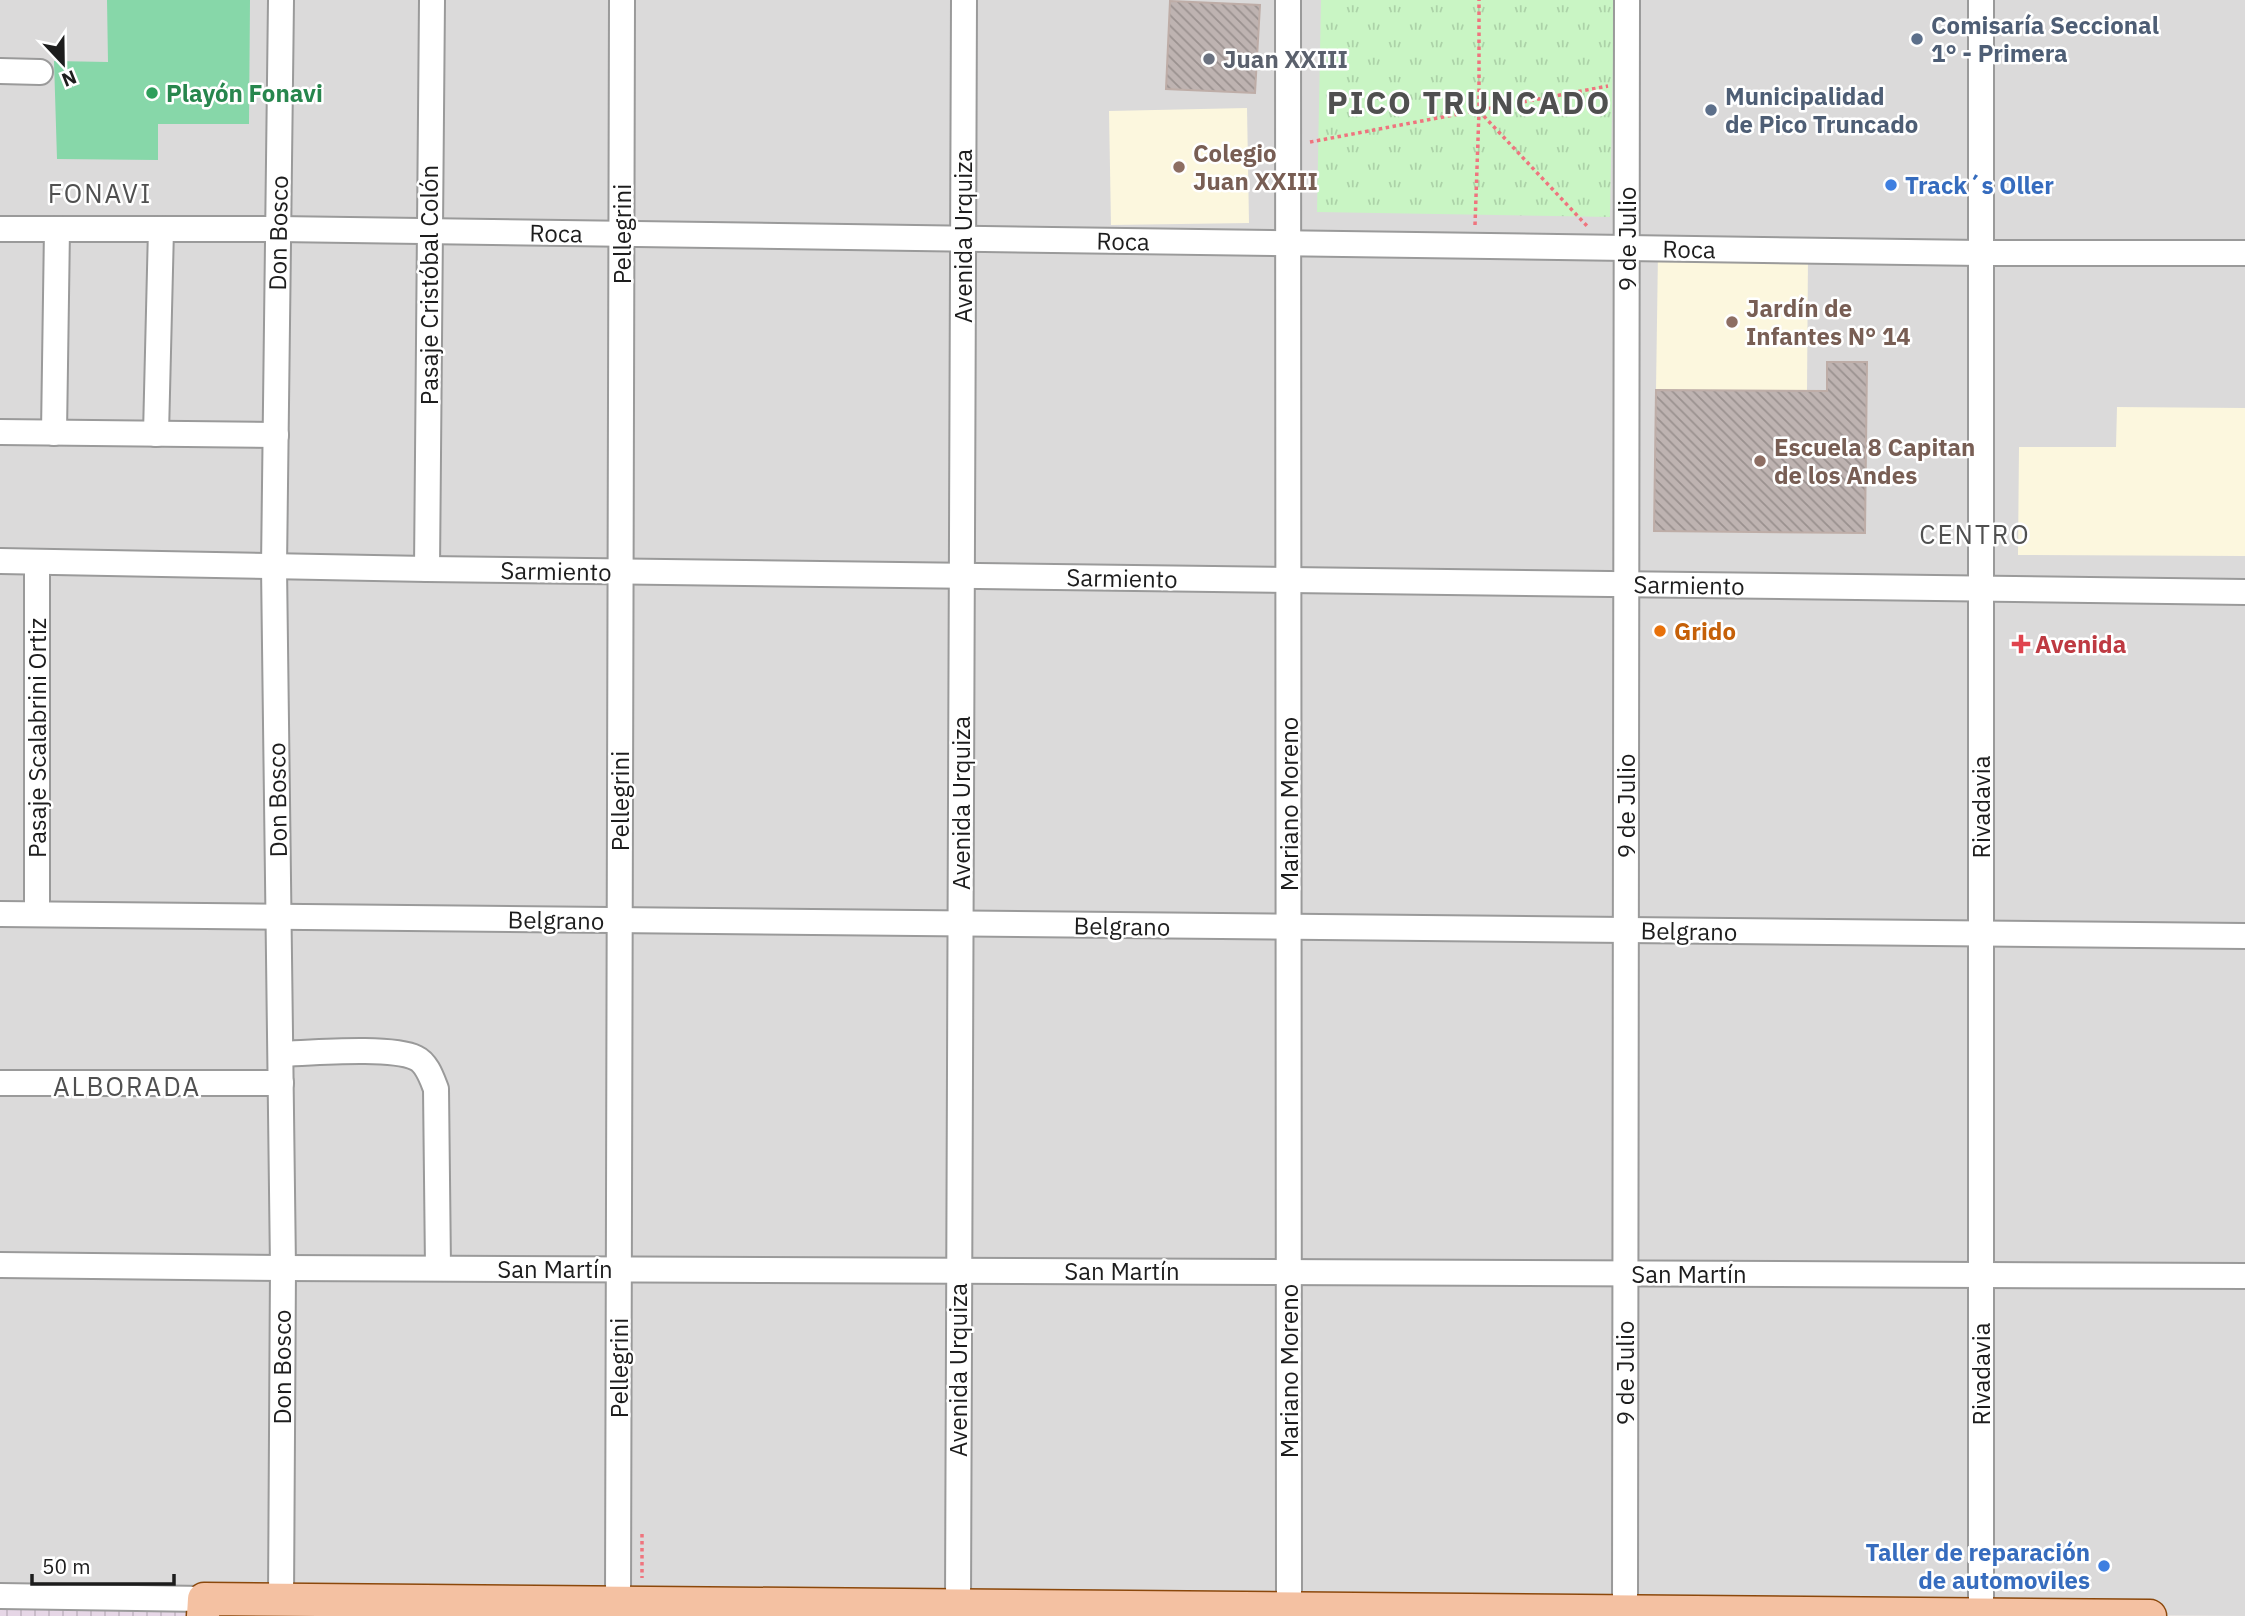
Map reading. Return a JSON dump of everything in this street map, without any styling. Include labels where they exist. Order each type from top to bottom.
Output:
[{"type":"main road","points":[[204,1607],[281,1600],[630,1593],[958,1605],[2150,1616]]},
{"type":"street","name":"Don Bosco","points":[[281,0],[274,567],[283,1268],[281,1600]]},
{"type":"street","name":"Pasaje Cristóbal Colón","points":[[427,569],[432,0]]},
{"type":"street","name":"Pellegrini","points":[[622,0],[619,1269],[630,1593]]},
{"type":"street","name":"Avenida Urquiza","points":[[958,1605],[964,0]]},
{"type":"street","name":"Mariano Moreno","points":[[1288,0],[1289,1608]]},
{"type":"street","name":"9 de Julio","points":[[1625,1612],[1626,584],[1616,247],[1627,82],[1628,0]]},
{"type":"street","name":"Rivadavia","points":[[1981,0],[1981,1615]]},
{"type":"street","points":[[0,71],[40,72]]},
{"type":"street","name":"Roca","points":[[0,229],[278,229],[1981,253],[2245,253]]},
{"type":"street","points":[[54,433],[57,229]]},
{"type":"street","points":[[156,434],[160,229]]},
{"type":"street","points":[[0,432],[276,435]]},
{"type":"street","name":"Sarmiento","points":[[0,561],[621,572],[2245,592]]},
{"type":"street","name":"Pasaje Scalabrini Ortiz","points":[[37,562],[37,914]]},
{"type":"street","name":"Belgrano","points":[[0,914],[2245,936]]},
{"type":"street","points":[[281,1054],[393,1052],[418,1058],[430,1074],[436,1089],[438,1268]]},
{"type":"street","points":[[0,1083],[281,1083]]},
{"type":"street","name":"San Martín","points":[[0,1265],[2245,1276]]},
{"type":"street","points":[[0,1595],[204,1607]]},
{"type":"path","points":[[1474,244],[1479,111],[1479,0]]},
{"type":"path","points":[[1288,146],[1627,82]]},
{"type":"path","points":[[1479,111],[1616,247]]},
{"type":"path","points":[[630,1593],[642,1529]]},
{"type":"shaded area","points":[[0,0],[2245,0],[2245,1616],[0,1596]]},
{"type":"shaded area","name":"Colegio Juan XXIII","points":[[1247,108],[1249,223],[1111,225],[1109,111]]},
{"type":"shaded area","name":"Jardín de Infantes N° 14","points":[[1658,252],[1808,254],[1807,391],[1656,390]]},
{"type":"shaded area","points":[[2117,407],[2245,408],[2245,556],[2018,555],[2019,447],[2116,447]]},
{"type":"shaded area","points":[[0,1596],[204,1599],[203,1616],[0,1616]]},
{"type":"green space","name":"Playón Fonavi","points":[[107,0],[250,0],[249,124],[158,124],[158,160],[57,159],[54,61],[108,62]]},
{"type":"green space","points":[[1321,0],[1614,0],[1610,217],[1317,212]]},
{"type":"building","points":[[1170,1],[1260,5],[1255,93],[1166,89]]},
{"type":"building","name":"Escuela 8 Capitan de los Andes","points":[[1827,362],[1867,362],[1865,533],[1654,531],[1656,390],[1827,391]]},
{"type":"place","name":"Comisaría Seccional 1° - Primera","points":[[1917,39]]},
{"type":"place","name":"Juan XXIII","points":[[1209,59]]},
{"type":"place","name":"Playón Fonavi","points":[[152,93]]},
{"type":"place","name":"Municipalidad de Pico Truncado","points":[[1711,110]]},
{"type":"place","name":"Colegio Juan XXIII","points":[[1179,167]]},
{"type":"place","name":"Track´s Oller","points":[[1891,185]]},
{"type":"place","name":"Jardín de Infantes N° 14","points":[[1732,322]]},
{"type":"place","name":"Escuela 8 Capitan de los Andes","points":[[1760,461]]},
{"type":"place","name":"Grido","points":[[1660,631]]},
{"type":"place","name":"Avenida","points":[[2021,644]]},
{"type":"place","name":"Taller de reparación de automoviles","points":[[2104,1566]]},
{"type":"district","name":"PICO TRUNCADO","points":[[1469,102]]},
{"type":"district","name":"FONAVI","points":[[100,193]]},
{"type":"district","name":"CENTRO","points":[[1975,534]]},
{"type":"district","name":"ALBORADA","points":[[127,1086]]}]
